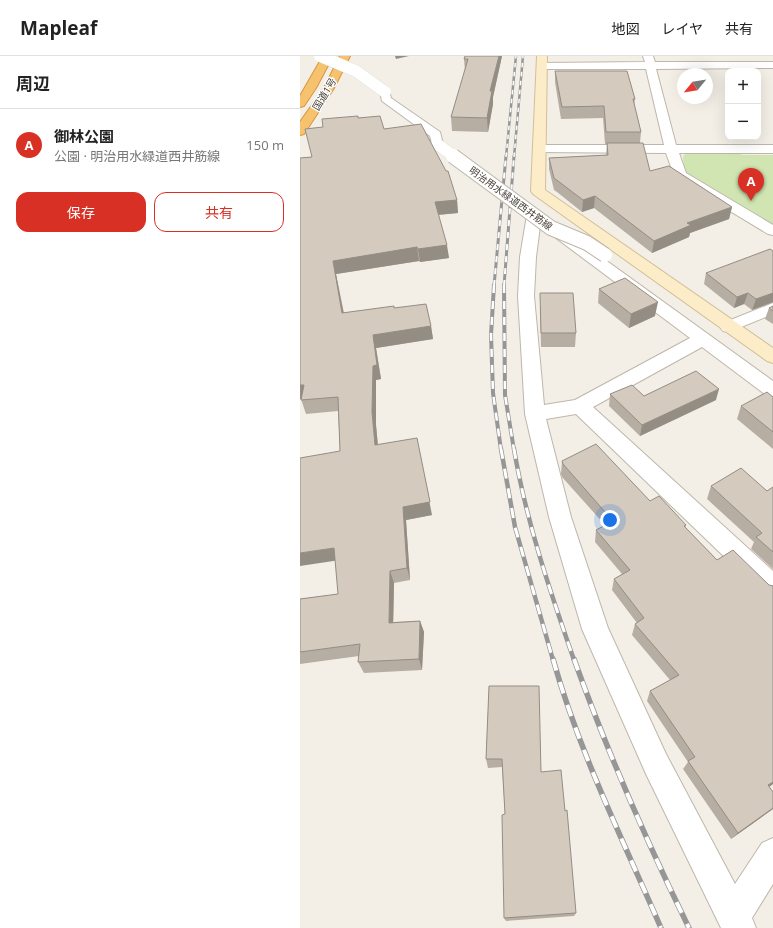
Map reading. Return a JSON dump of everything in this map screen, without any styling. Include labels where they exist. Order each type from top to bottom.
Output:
[{"type":"highway","name":"国道1号","points":[[300,104],[311,88],[328,56]]},
{"type":"highway","name":"国道1号","points":[[300,131],[329,88],[345,56]]},
{"type":"street","name":"明治用水緑道西井筋線","points":[[320,56],[356,71],[385,92],[386,98],[436,136],[437,144],[551,228],[587,243],[773,375]]},
{"type":"street","points":[[762,56],[771,68]]},
{"type":"street","points":[[771,68],[649,61],[542,61],[538,191],[773,357]]},
{"type":"street","points":[[649,61],[671,149],[680,175],[773,231]]},
{"type":"street","points":[[540,149],[773,149]]},
{"type":"street","points":[[736,923],[656,764],[595,629],[560,517],[535,414],[526,296],[528,257],[534,215],[773,390]]},
{"type":"street","points":[[729,327],[773,308]]},
{"type":"street","points":[[535,414],[580,406],[702,339]]},
{"type":"street","points":[[580,406],[773,587]]},
{"type":"street","points":[[736,923],[773,854]]},
{"type":"green space","points":[[739,152],[741,155],[773,155],[773,227],[684,175],[683,156],[687,153]]},
{"type":"building","points":[[465,56],[499,56],[490,91],[492,91],[487,118],[451,117],[468,59],[464,59]]},
{"type":"building","points":[[555,71],[627,71],[635,99],[633,99],[641,132],[606,132],[604,106],[562,107]]},
{"type":"building","points":[[358,116],[358,118],[380,116],[384,129],[421,124],[446,171],[448,171],[457,200],[435,202],[447,245],[418,249],[417,247],[333,261],[342,313],[394,306],[394,308],[426,304],[431,326],[373,335],[377,365],[373,366],[372,412],[375,445],[417,438],[430,502],[403,507],[407,568],[390,571],[389,623],[420,621],[419,659],[358,662],[360,644],[300,652],[300,599],[338,594],[334,548],[300,553],[300,458],[340,451],[338,397],[301,400],[304,385],[300,385],[300,158],[312,157],[305,129],[323,127],[322,119]]},
{"type":"building","points":[[607,143],[643,143],[650,171],[669,166],[732,207],[687,223],[691,225],[654,241],[595,196],[583,200],[554,178],[549,158],[608,155]]},
{"type":"building","points":[[770,249],[773,251],[773,293],[756,299],[748,293],[737,297],[706,273]]},
{"type":"building","points":[[625,278],[658,302],[631,314],[599,289]]},
{"type":"building","points":[[540,293],[573,293],[576,333],[541,333]]},
{"type":"building","points":[[696,371],[719,389],[642,425],[610,394],[632,385],[644,396]]},
{"type":"building","points":[[767,392],[773,397],[773,432],[741,406]]},
{"type":"building","points":[[596,444],[650,501],[659,496],[686,525],[684,526],[717,560],[733,550],[769,585],[773,586],[773,782],[768,785],[773,792],[773,808],[738,833],[688,761],[695,757],[650,691],[679,675],[635,624],[644,618],[614,579],[630,570],[596,530],[613,521],[563,464],[562,461]]},
{"type":"building","points":[[741,468],[767,491],[773,487],[773,552],[756,537],[762,533],[711,486]]},
{"type":"building","points":[[489,686],[539,686],[541,772],[561,770],[565,811],[567,810],[576,913],[504,918],[502,815],[505,814],[502,759],[486,759]]},
{"type":"railway","points":[[506,157],[516,56]]},
{"type":"railway","points":[[514,157],[523,56]]},
{"type":"railway","points":[[494,286],[506,156]]},
{"type":"railway","points":[[504,286],[514,156]]},
{"type":"railway","points":[[494,285],[491,335],[493,393],[501,450]]},
{"type":"railway","points":[[504,286],[505,395],[514,450]]},
{"type":"railway","points":[[501,449],[515,527],[553,660]]},
{"type":"railway","points":[[514,449],[532,529],[574,660]]},
{"type":"railway","points":[[553,659],[576,728],[602,795],[661,928]]},
{"type":"railway","points":[[574,659],[628,795],[689,928]]},
{"type":"place","name":"御林公園","points":[[751,201]]}]
